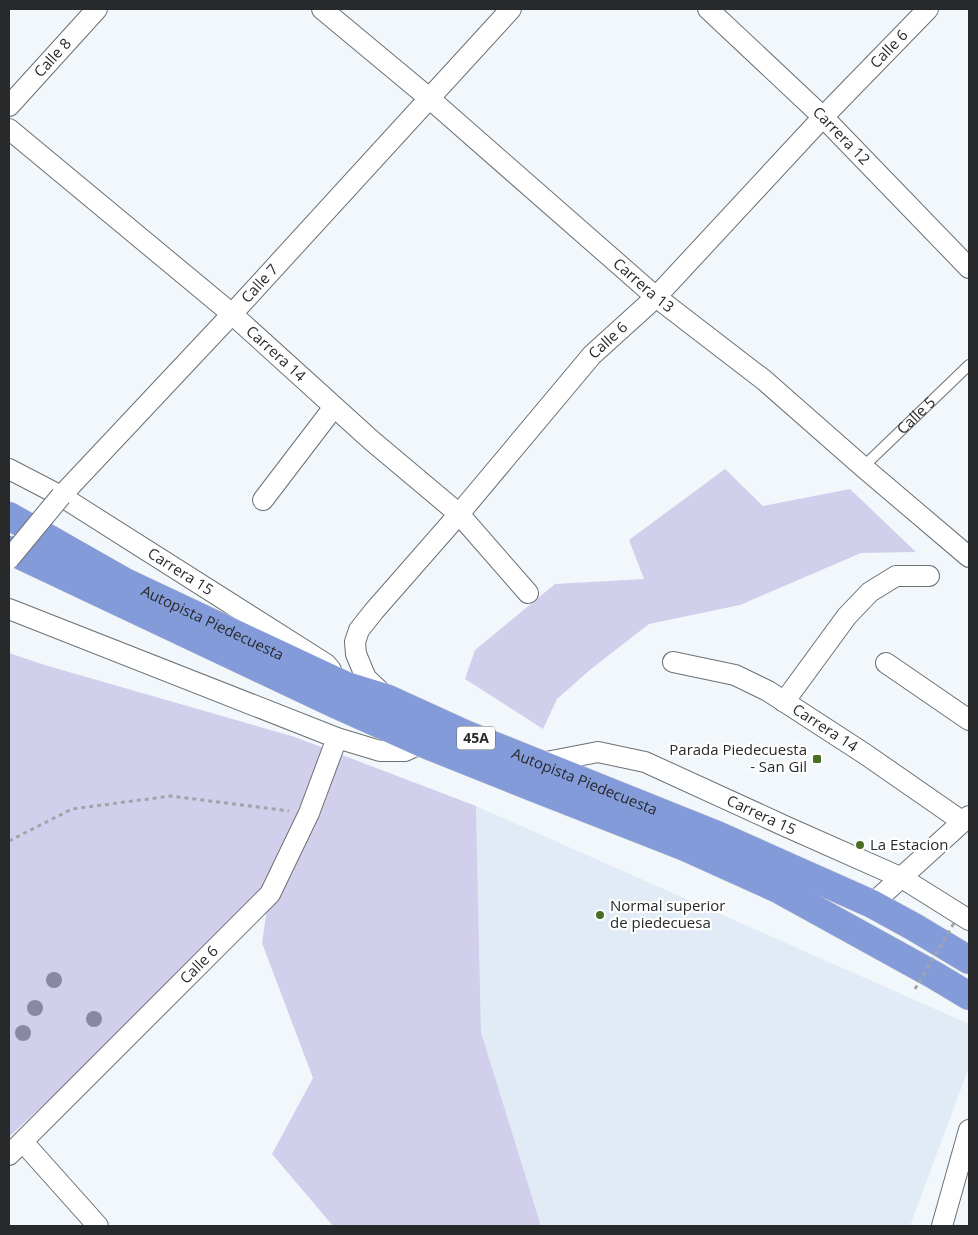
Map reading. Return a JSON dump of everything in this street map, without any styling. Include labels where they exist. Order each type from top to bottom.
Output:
[{"type":"highway","name":"Autopista Piedecuesta","points":[[9,516],[125,582],[344,685],[386,698],[465,734],[718,835],[872,904],[969,960]]},
{"type":"highway","name":"Autopista Piedecuesta","points":[[9,550],[335,704],[532,788],[685,847],[770,885],[969,996]]},
{"type":"street","name":"Calle 8","points":[[9,106],[96,9]]},
{"type":"street","name":"Carrera 13","points":[[322,9],[429,98],[656,297],[764,380],[969,557]]},
{"type":"street","name":"Calle 7","points":[[9,559],[60,496],[232,314],[511,9]]},
{"type":"street","name":"Carrera 12","points":[[708,9],[823,117],[969,268]]},
{"type":"street","name":"Calle 6","points":[[386,698],[366,678],[356,654],[355,642],[359,630],[592,355],[656,297],[823,117],[928,9]]},
{"type":"street","name":"Carrera 14","points":[[9,129],[232,314],[371,440],[459,514],[528,593]]},
{"type":"street","points":[[263,500],[334,407]]},
{"type":"street","name":"Carrera 15","points":[[9,469],[60,496],[326,664],[344,685]]},
{"type":"street","points":[[784,702],[847,616],[870,592],[896,576],[929,576]]},
{"type":"street","points":[[9,609],[337,738],[380,751],[406,751],[422,742]]},
{"type":"street","name":"Carrera 14","points":[[673,662],[735,675],[768,691],[966,819]]},
{"type":"street","points":[[886,663],[969,720]]},
{"type":"street","name":"Calle 6","points":[[16,1148],[270,894],[309,813],[337,738]]},
{"type":"street","name":"Carrera 15","points":[[541,764],[598,752],[645,762],[902,878],[962,922]]},
{"type":"street","points":[[872,904],[966,819]]},
{"type":"street","points":[[942,1226],[969,1130]]},
{"type":"street","points":[[16,1148],[98,1226]]},
{"type":"lane","name":"Calle 5","points":[[863,467],[969,364]]},
{"type":"path","points":[[9,841],[72,810],[171,796],[309,813]]},
{"type":"path","points":[[915,988],[962,922]]},
{"type":"shaded area","points":[[725,469],[763,506],[850,489],[916,552],[861,553],[740,605],[649,624],[591,669],[557,699],[543,729],[465,679],[475,650],[555,584],[644,579],[629,540]]},
{"type":"shaded area","points":[[9,653],[295,737],[476,806],[481,1032],[541,1226],[333,1226],[272,1154],[313,1078],[262,943],[269,894],[9,1137]]},
{"type":"shaded area","name":"Normal superior de piedecuesa","points":[[476,806],[969,1024],[969,1067],[910,1226],[541,1226],[481,1032]]},
{"type":"place","name":"Parada Piedecuesta - San Gil","points":[[817,759]]},
{"type":"place","name":"La Estacion","points":[[860,845]]},
{"type":"place","name":"Normal superior de piedecuesa","points":[[600,915]]}]
